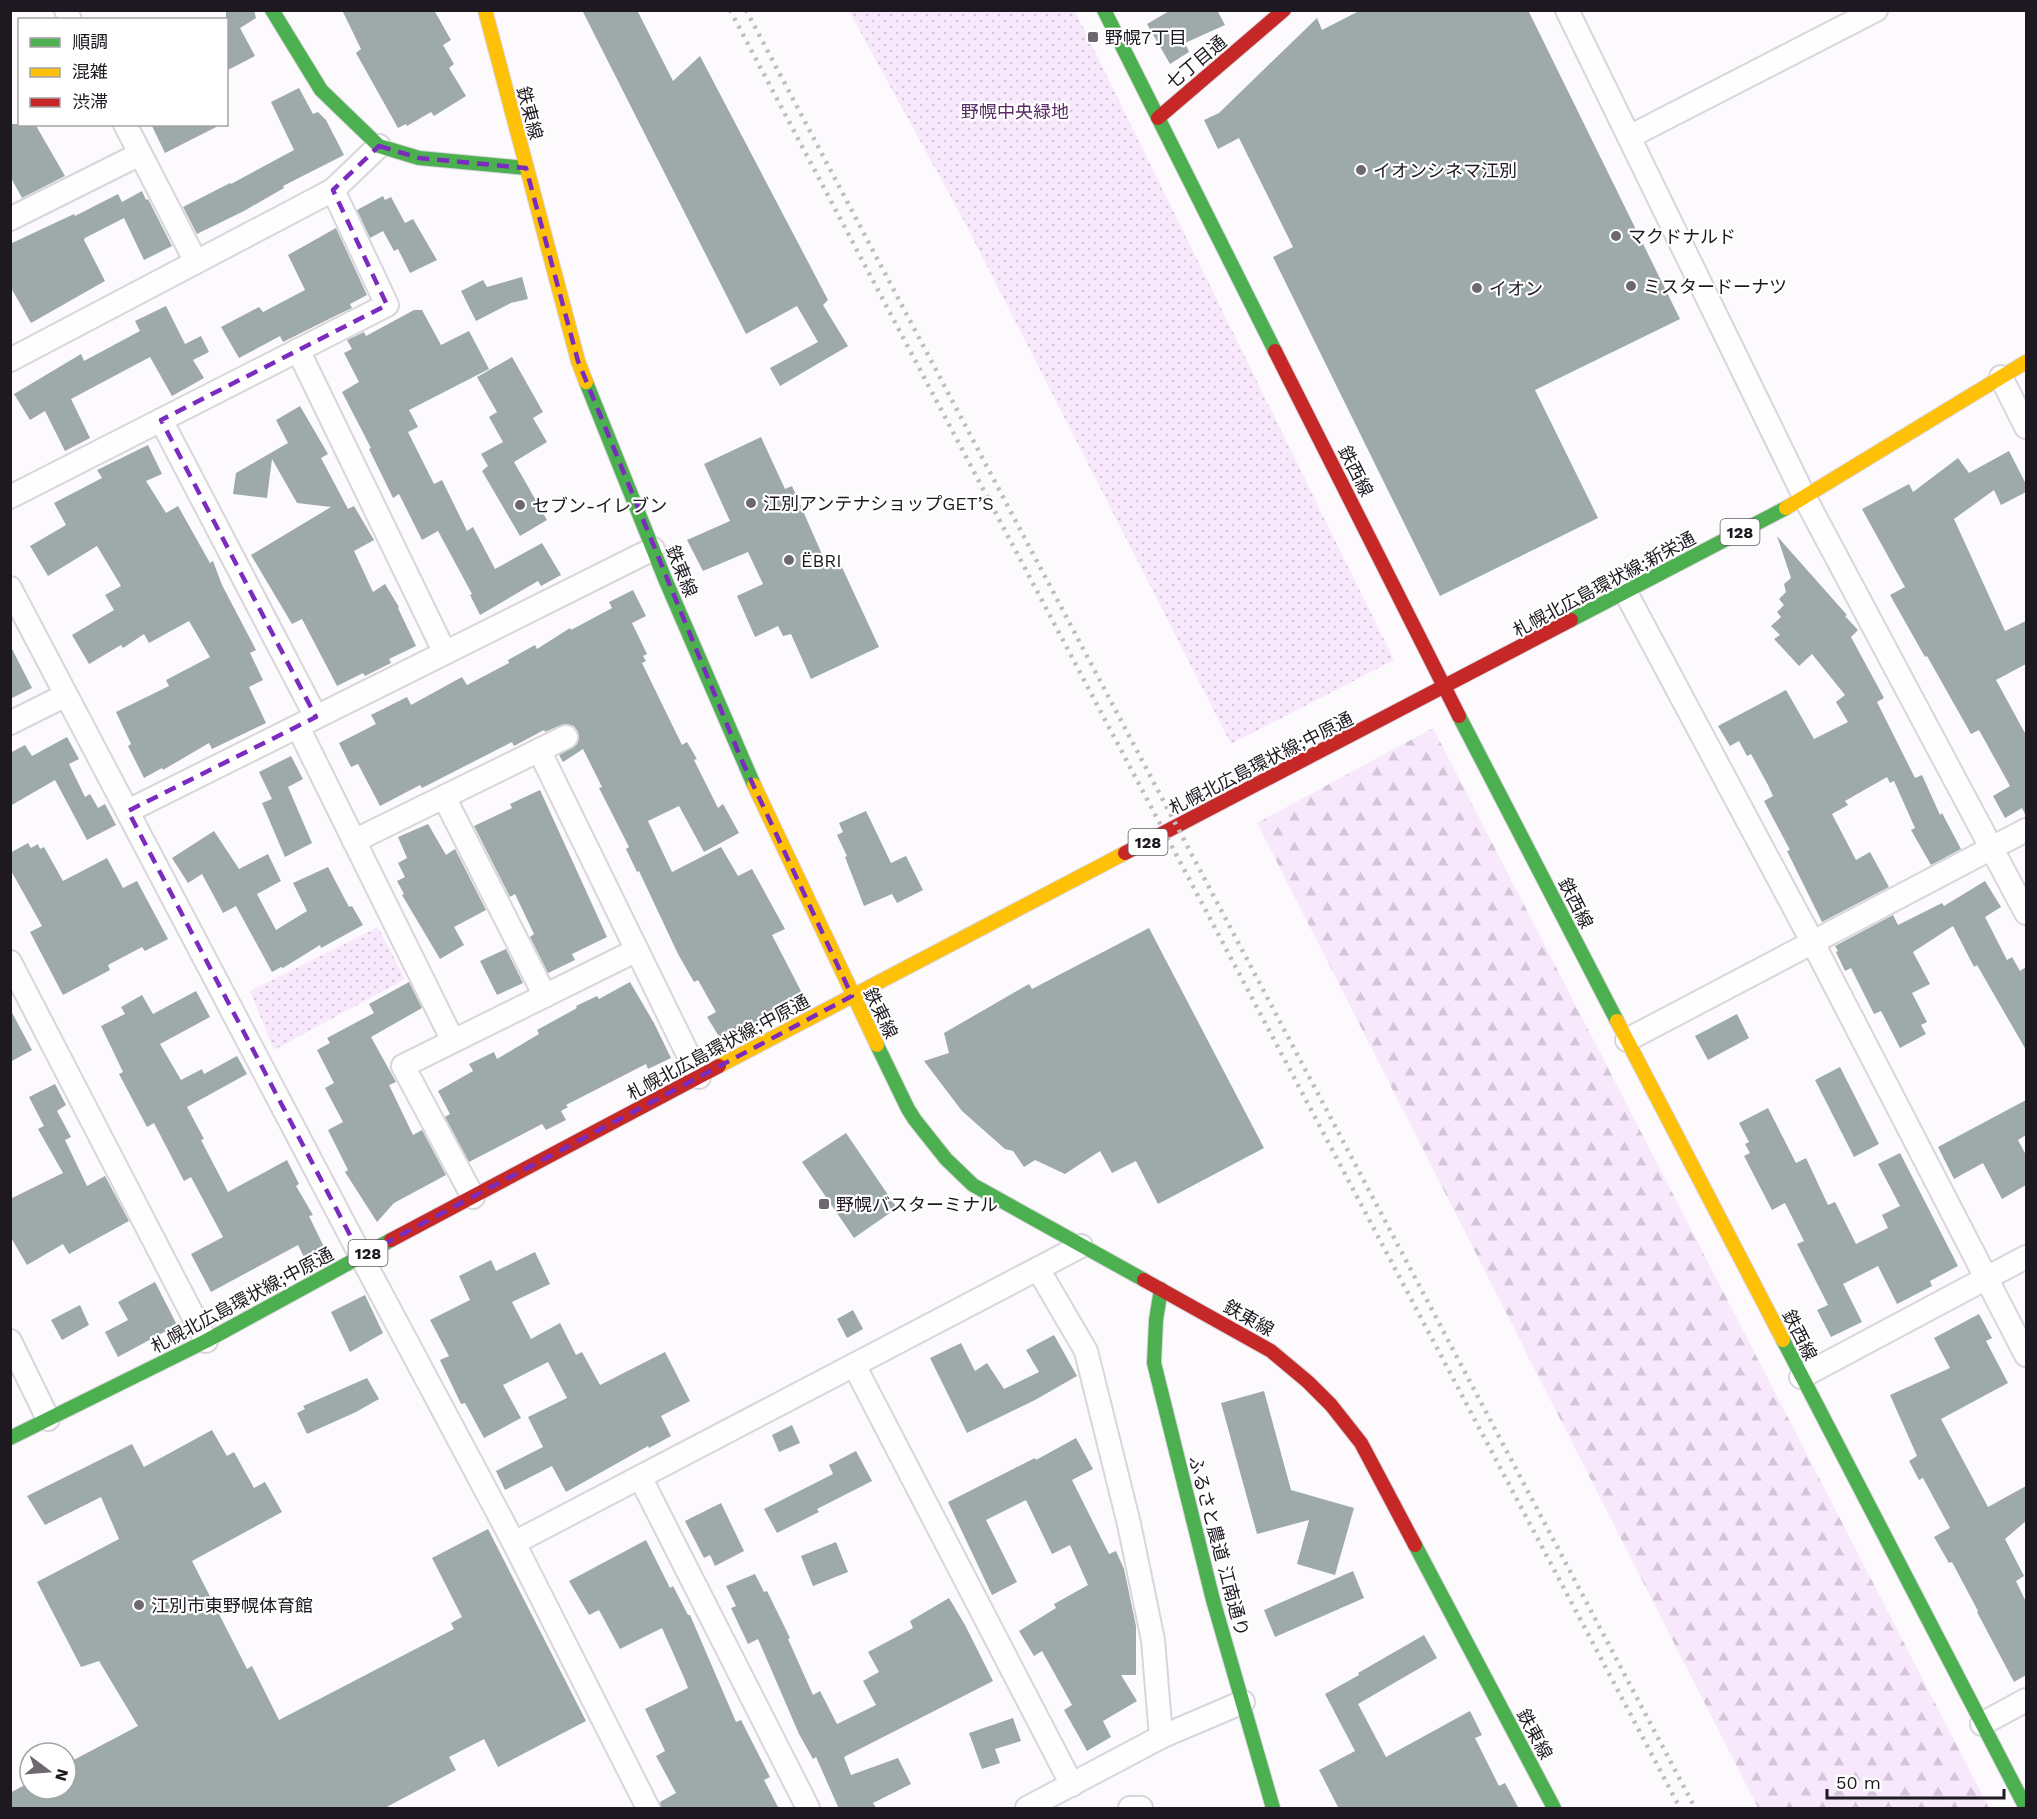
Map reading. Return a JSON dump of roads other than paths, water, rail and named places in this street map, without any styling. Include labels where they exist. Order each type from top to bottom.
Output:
[{"type":"street","points":[[272,10],[321,90],[379,146],[419,158],[526,168]]},
{"type":"street","name":"鉄東線","points":[[485,10],[578,362],[742,761],[852,996],[908,1109],[927,1138],[949,1164],[973,1185],[1271,1351],[1324,1395],[1361,1443],[1554,1809]]},
{"type":"street","name":"鉄西線","points":[[1104,10],[1444,688],[2026,1809]]},
{"type":"street","name":"七丁目通","points":[[1158,118],[1284,10]]},
{"type":"street","points":[[1567,10],[1805,498],[2026,913]]},
{"type":"street","points":[[1629,137],[1876,10]]},
{"type":"street","points":[[126,126],[196,262]]},
{"type":"street","points":[[10,360],[333,190],[379,146]]},
{"type":"street","points":[[10,219],[140,154]]},
{"type":"street","points":[[10,497],[387,305],[333,190]]},
{"type":"street","points":[[298,350],[445,653]]},
{"type":"street","name":"札幌北広島環状線;新栄通","points":[[1444,688],[1805,498],[2026,362]]},
{"type":"street","points":[[2001,377],[2026,427]]},
{"type":"street","points":[[160,420],[307,722],[354,841],[453,1041]]},
{"type":"street","points":[[128,811],[653,549]]},
{"type":"street","points":[[10,588],[514,1543],[648,1809]]},
{"type":"street","points":[[1626,592],[1814,943],[2026,1355]]},
{"type":"street","name":"札幌北広島環状線;中原通","points":[[10,1438],[206,1341],[361,1256],[852,996],[1444,688]]},
{"type":"street","points":[[10,723],[66,694]]},
{"type":"street","points":[[354,841],[566,737]]},
{"type":"street","points":[[539,750],[699,1077]]},
{"type":"street","points":[[444,797],[545,996]]},
{"type":"street","points":[[1627,1040],[2026,830]]},
{"type":"street","points":[[473,1197],[403,1066],[636,950]]},
{"type":"street","points":[[10,962],[206,1341]]},
{"type":"street","points":[[514,1543],[1081,1246]]},
{"type":"street","points":[[1802,1377],[2026,1257]]},
{"type":"street","points":[[1038,1269],[1086,1351],[1129,1524],[1153,1640],[1161,1737]]},
{"type":"street","name":"ふるさと農道 江南通り","points":[[1161,1289],[1156,1320],[1154,1363],[1213,1600],[1273,1809]]},
{"type":"street","points":[[10,1341],[48,1419]]},
{"type":"street","points":[[854,1365],[1072,1785]]},
{"type":"street","points":[[640,1477],[808,1809]]},
{"type":"street","points":[[1982,1724],[2026,1700]]},
{"type":"street","points":[[1027,1809],[1161,1737],[1243,1702]]},
{"type":"street","points":[[1130,1809],[1141,1809]]},
{"type":"railway","points":[[730,10],[1680,1808]]},
{"type":"railway","points":[[746,10],[1695,1808]]},
{"type":"place","name":"野幌7丁目","points":[[1093,37]]},
{"type":"place","name":"イオンシネマ江別","points":[[1361,170]]},
{"type":"place","name":"マクドナルド","points":[[1616,236]]},
{"type":"place","name":"ミスタードーナツ","points":[[1631,286]]},
{"type":"place","name":"イオン","points":[[1477,288]]},
{"type":"place","name":"江別アンテナショップGET’S","points":[[751,503]]},
{"type":"place","name":"セブン-イレブン","points":[[520,505]]},
{"type":"place","name":"ËBRI","points":[[789,560]]},
{"type":"place","name":"野幌バスターミナル","points":[[824,1204]]},
{"type":"place","name":"江別市東野幌体育館","points":[[139,1605]]},
{"type":"park label","name":"野幌中央緑地","points":[[1015,111]]}]
